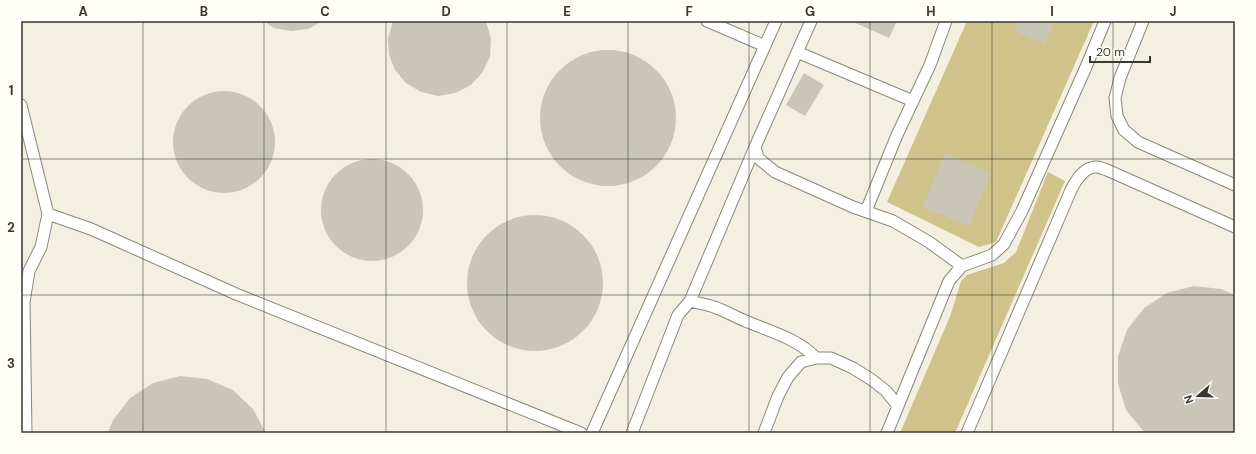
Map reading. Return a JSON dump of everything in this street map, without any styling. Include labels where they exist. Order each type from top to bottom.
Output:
[{"type":"lane","points":[[706,21],[765,46]]},
{"type":"lane","points":[[592,433],[776,21]]},
{"type":"lane","points":[[632,433],[678,315],[690,301],[754,147],[811,21]]},
{"type":"lane","points":[[866,211],[897,134],[930,65],[946,21]]},
{"type":"lane","points":[[887,433],[949,282],[962,266],[992,255],[1004,244],[1022,211],[1105,21]]},
{"type":"lane","points":[[1143,21],[1120,78],[1114,98],[1117,116],[1124,130],[1138,142],[1235,185]]},
{"type":"lane","points":[[798,52],[913,101]]},
{"type":"lane","points":[[21,105],[48,214],[41,247],[29,271],[24,302],[26,433]]},
{"type":"lane","points":[[754,147],[758,158],[776,172],[853,207],[893,221],[929,242],[962,266]]},
{"type":"lane","points":[[967,433],[1071,190],[1077,178],[1088,169],[1096,167],[1107,170],[1235,227]]},
{"type":"lane","points":[[48,214],[91,229],[236,294],[581,433]]},
{"type":"lane","points":[[690,301],[716,307],[746,322],[788,338],[808,350],[816,358]]},
{"type":"lane","points":[[764,433],[778,396],[788,377],[801,362],[816,358],[831,358],[853,368],[886,391],[898,406]]},
{"type":"shaded area","points":[[967,21],[1094,21],[996,242],[979,247],[887,202]]},
{"type":"shaded area","points":[[1048,172],[1065,181],[955,433],[900,433],[951,314],[961,281],[967,275],[1004,263],[1016,252]]},
{"type":"building","points":[[263,21],[323,21],[308,29],[291,31],[274,28]]},
{"type":"building","points":[[393,21],[486,21],[491,39],[490,57],[482,73],[471,85],[455,93],[438,96],[421,92],[406,83],[395,70],[389,55],[388,38]]},
{"type":"building","points":[[851,21],[897,21],[889,38]]},
{"type":"building","points":[[1019,21],[1054,21],[1045,44],[1015,31]]},
{"type":"building","points":[[608,50],[628,53],[640,58],[656,70],[668,86],[673,98],[676,118],[673,138],[668,150],[656,166],[640,178],[628,183],[608,186],[588,183],[576,178],[560,166],[548,150],[543,138],[540,118],[543,98],[548,86],[560,70],[576,58],[588,53]]},
{"type":"building","points":[[804,73],[824,85],[805,116],[786,105]]},
{"type":"building","points":[[224,91],[234,92],[253,99],[267,113],[274,132],[274,152],[267,171],[253,185],[234,192],[224,193],[214,192],[195,185],[181,171],[174,152],[173,142],[174,132],[181,113],[195,99],[214,92]]},
{"type":"building","points":[[945,154],[991,173],[969,226],[923,207]]},
{"type":"building","points":[[372,159],[382,160],[401,167],[415,181],[422,200],[422,220],[415,239],[401,253],[382,260],[372,261],[362,260],[343,253],[329,239],[322,220],[321,210],[322,200],[329,181],[343,167],[362,160]]},
{"type":"building","points":[[535,215],[555,218],[567,223],[583,235],[595,251],[600,263],[603,283],[600,303],[595,315],[583,331],[567,343],[555,348],[535,351],[515,348],[503,343],[487,331],[475,315],[470,303],[467,283],[470,263],[475,251],[487,235],[503,223],[515,218]]},
{"type":"building","points":[[1194,286],[1221,289],[1235,295],[1235,433],[1145,433],[1126,410],[1118,384],[1118,356],[1127,330],[1144,308],[1167,293]]},
{"type":"building","points":[[180,376],[207,379],[233,390],[253,409],[266,433],[108,433],[113,420],[130,398],[153,383]]}]
